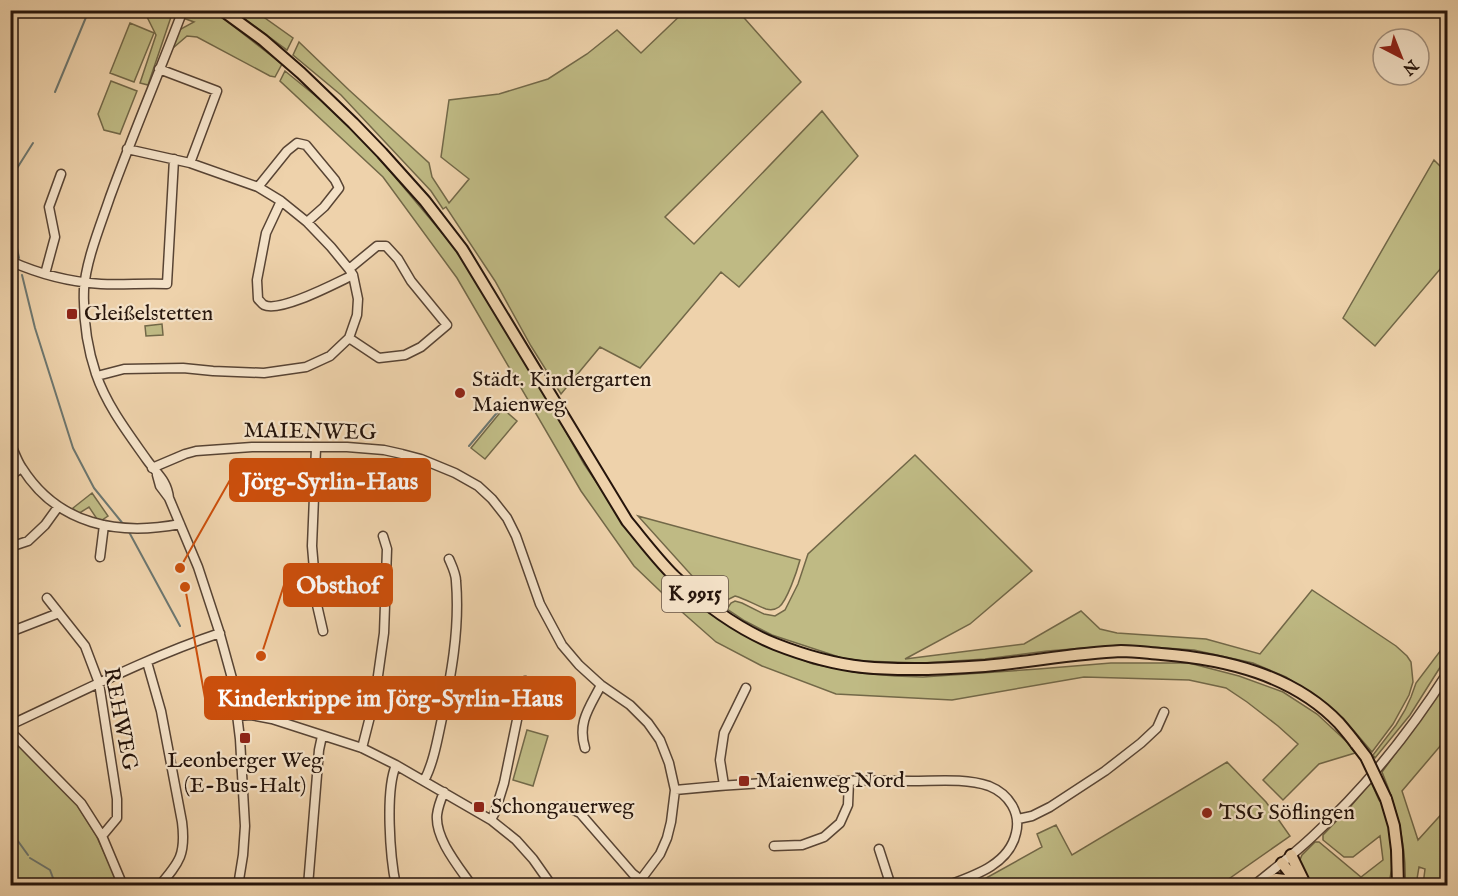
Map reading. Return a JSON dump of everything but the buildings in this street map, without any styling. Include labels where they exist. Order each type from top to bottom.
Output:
[{"type":"main road","name":"K 9915","points":[[222,10],[263,39],[301,73],[361,130],[425,201],[468,258],[627,520],[657,558],[710,605],[760,637],[794,651],[863,667],[922,669],[986,666],[1048,657],[1122,651],[1193,656],[1251,669],[1303,694],[1320,707],[1339,723],[1366,757],[1386,799],[1395,826],[1398,885]]},
{"type":"main road","points":[[1292,855],[1301,884]]},
{"type":"main road","points":[[1282,863],[1301,884]]},
{"type":"main road","name":"K 9915","points":[[1392,885],[1398,869]]},
{"type":"main road","points":[[1258,885],[1276,879],[1301,884]]},
{"type":"street","points":[[183,10],[128,149],[99,230],[85,282],[85,323],[97,376],[119,420],[154,470],[160,486],[169,498],[198,567],[220,633],[232,682],[240,739],[245,826],[238,885]]},
{"type":"street","points":[[159,69],[217,91],[190,163]]},
{"type":"street","points":[[258,187],[286,151],[297,142],[306,145],[339,188],[324,207],[307,222]]},
{"type":"street","points":[[97,376],[124,369],[183,368],[264,373],[306,367],[330,356],[350,338],[357,315],[358,299],[351,272],[307,222],[281,201],[258,187],[190,163],[128,149]]},
{"type":"street","points":[[10,261],[69,280],[103,284],[167,284],[174,159]]},
{"type":"street","points":[[45,274],[55,237],[49,207],[61,174]]},
{"type":"street","points":[[281,201],[266,233],[257,280],[258,299],[265,306],[275,307],[304,298],[351,272],[377,246],[386,246],[447,325],[421,347],[405,355],[379,358],[350,338]]},
{"type":"street","points":[[10,443],[21,468],[41,492],[58,507],[86,521],[130,529],[180,524]]},
{"type":"street","name":"MAIENWEG","points":[[154,470],[185,454],[196,451],[252,447],[347,447],[384,450],[420,459],[455,473],[478,486],[507,518],[516,536],[540,604],[562,645],[601,685],[630,705],[648,723],[660,740],[669,763],[675,790],[667,838],[660,854],[638,883],[633,874],[579,813],[568,807]]},
{"type":"street","points":[[316,448],[312,546],[317,605],[322,631]]},
{"type":"street","points":[[10,476],[21,468]]},
{"type":"street","points":[[10,548],[28,541],[45,525],[58,507]]},
{"type":"street","points":[[100,556],[104,525]]},
{"type":"street","points":[[362,748],[375,697],[384,633],[387,549],[383,536]]},
{"type":"street","points":[[424,781],[438,736],[456,637],[456,579],[449,559]]},
{"type":"street","name":"REHWEG","points":[[47,598],[85,646],[99,683],[117,799],[117,818],[102,836]]},
{"type":"street","points":[[10,632],[59,613]]},
{"type":"street","points":[[10,725],[99,683],[220,633]]},
{"type":"street","points":[[147,662],[161,711],[184,840],[182,853],[173,869],[159,885]]},
{"type":"street","points":[[1253,885],[1320,830],[1370,777],[1408,730],[1448,672]]},
{"type":"street","points":[[491,820],[504,783],[525,681]]},
{"type":"street","points":[[585,748],[582,738],[584,717],[601,685]]},
{"type":"street","points":[[724,785],[720,760],[724,733],[747,687]]},
{"type":"street","points":[[1018,819],[1032,816],[1050,807],[1105,771],[1157,728],[1164,712]]},
{"type":"street","points":[[237,716],[260,716],[362,748],[396,765],[491,820],[516,840],[552,885]]},
{"type":"street","points":[[10,731],[81,804],[102,836],[123,885]]},
{"type":"street","points":[[308,885],[322,736]]},
{"type":"street","points":[[396,765],[391,782],[390,828],[396,885]]},
{"type":"street","points":[[675,790],[810,780],[952,780],[991,787],[1011,803],[1018,819],[1013,843],[998,862],[946,885]]},
{"type":"street","points":[[774,846],[802,845],[824,837],[840,823],[849,805],[849,781]]},
{"type":"street","points":[[444,792],[437,816],[438,829],[447,849],[472,885]]},
{"type":"street","points":[[879,849],[891,885]]},
{"type":"shaded area","points":[[686,10],[738,11],[801,82],[665,217],[694,244],[822,111],[858,156],[739,287],[721,272],[640,368],[600,347],[561,394],[495,281],[446,207],[443,209],[431,191],[341,95],[293,55],[299,42],[429,163],[432,177],[449,203],[469,179],[441,157],[449,100],[499,94],[548,79],[587,54],[617,30],[641,53]]},
{"type":"shaded area","points":[[140,11],[214,11],[282,64],[275,77],[270,76],[197,37],[187,36],[173,48],[171,46],[179,30],[194,22],[172,14],[148,85],[140,83],[156,35],[147,17]]},
{"type":"shaded area","points":[[234,11],[255,11],[293,38],[287,50]]},
{"type":"shaded area","points":[[130,23],[154,33],[134,82],[110,73]]},
{"type":"shaded area","points":[[285,71],[339,115],[374,152],[458,252],[540,386],[584,464],[633,536],[682,592],[712,615],[765,645],[813,664],[860,673],[923,677],[1111,663],[1189,663],[1239,676],[1283,692],[1317,714],[1347,742],[1355,753],[1319,764],[1283,800],[1263,780],[1298,744],[1278,726],[1226,688],[1189,680],[1084,677],[952,700],[836,694],[762,666],[716,642],[634,566],[581,491],[457,278],[383,177],[280,81]]},
{"type":"shaded area","points":[[111,81],[137,91],[120,134],[104,130],[98,114]]},
{"type":"shaded area","points":[[1434,160],[1447,173],[1447,261],[1375,346],[1343,318]]},
{"type":"shaded area","points":[[162,324],[163,335],[146,336],[145,326]]},
{"type":"shaded area","points":[[503,409],[517,421],[485,459],[471,448]]},
{"type":"shaded area","points":[[915,455],[1032,571],[970,624],[905,659],[1024,644],[1081,611],[1100,629],[1117,633],[1206,639],[1260,654],[1312,590],[1396,646],[1407,656],[1411,662],[1413,682],[1409,695],[1393,724],[1372,752],[1343,718],[1313,695],[1286,677],[1253,663],[1194,650],[1122,645],[922,663],[863,661],[842,658],[772,635],[727,609],[735,601],[764,614],[775,616],[785,610],[798,584],[808,554]]},
{"type":"shaded area","points":[[92,493],[108,516],[99,522],[89,507],[78,514],[73,508]]},
{"type":"shaded area","points":[[638,516],[800,560],[785,599],[779,607],[771,610],[735,596],[725,601],[694,578]]},
{"type":"shaded area","points":[[1447,642],[1447,656],[1439,669],[1410,715],[1375,758],[1373,755],[1405,710],[1416,683]]},
{"type":"shaded area","points":[[1447,682],[1447,738],[1402,791],[1418,840],[1447,808],[1447,885],[1423,885],[1425,869],[1419,867],[1416,885],[1405,885],[1400,827],[1382,772]]},
{"type":"shaded area","points":[[527,730],[548,736],[533,786],[513,780]]},
{"type":"shaded area","points":[[10,736],[74,800],[96,835],[119,885],[11,885]]},
{"type":"shaded area","name":"TSG Söflingen","points":[[1227,762],[1266,802],[1290,836],[1220,885],[971,885],[1042,847],[1037,834],[1056,825],[1072,855]]},
{"type":"shaded area","points":[[1371,782],[1379,800],[1382,799],[1391,831],[1393,853],[1388,885],[1311,885],[1299,862],[1302,855],[1315,842],[1319,842],[1361,877],[1383,860],[1380,836],[1353,857],[1344,857],[1323,840],[1323,835]]},
{"type":"waterway","points":[[55,92],[89,10]]},
{"type":"waterway","points":[[10,187],[14,173],[33,143]]},
{"type":"waterway","points":[[10,213],[19,258]]},
{"type":"waterway","points":[[22,275],[35,328],[73,448],[94,488],[124,525]]},
{"type":"waterway","points":[[469,446],[506,402]]},
{"type":"waterway","points":[[129,532],[180,626]]},
{"type":"waterway","points":[[10,830],[28,855]]},
{"type":"waterway","points":[[30,858],[50,870],[56,886]]},
{"type":"place","name":"Gleißelstetten","points":[[72,314]]},
{"type":"place","name":"Städt. Kindergarten Maienweg","points":[[460,393]]},
{"type":"place","name":"Jörg-Syrlin-Haus","points":[[180,568]]},
{"type":"place","name":"Kinderkrippe im Jörg-Syrlin-Haus","points":[[185,587]]},
{"type":"place","name":"Obsthof","points":[[261,656]]},
{"type":"place","name":"Leonberger Weg (E-Bus-Halt)","points":[[245,738]]},
{"type":"place","name":"Maienweg Nord","points":[[744,781]]},
{"type":"place","name":"Schongauerweg","points":[[479,807]]},
{"type":"place","name":"TSG Söflingen","points":[[1207,813]]}]
